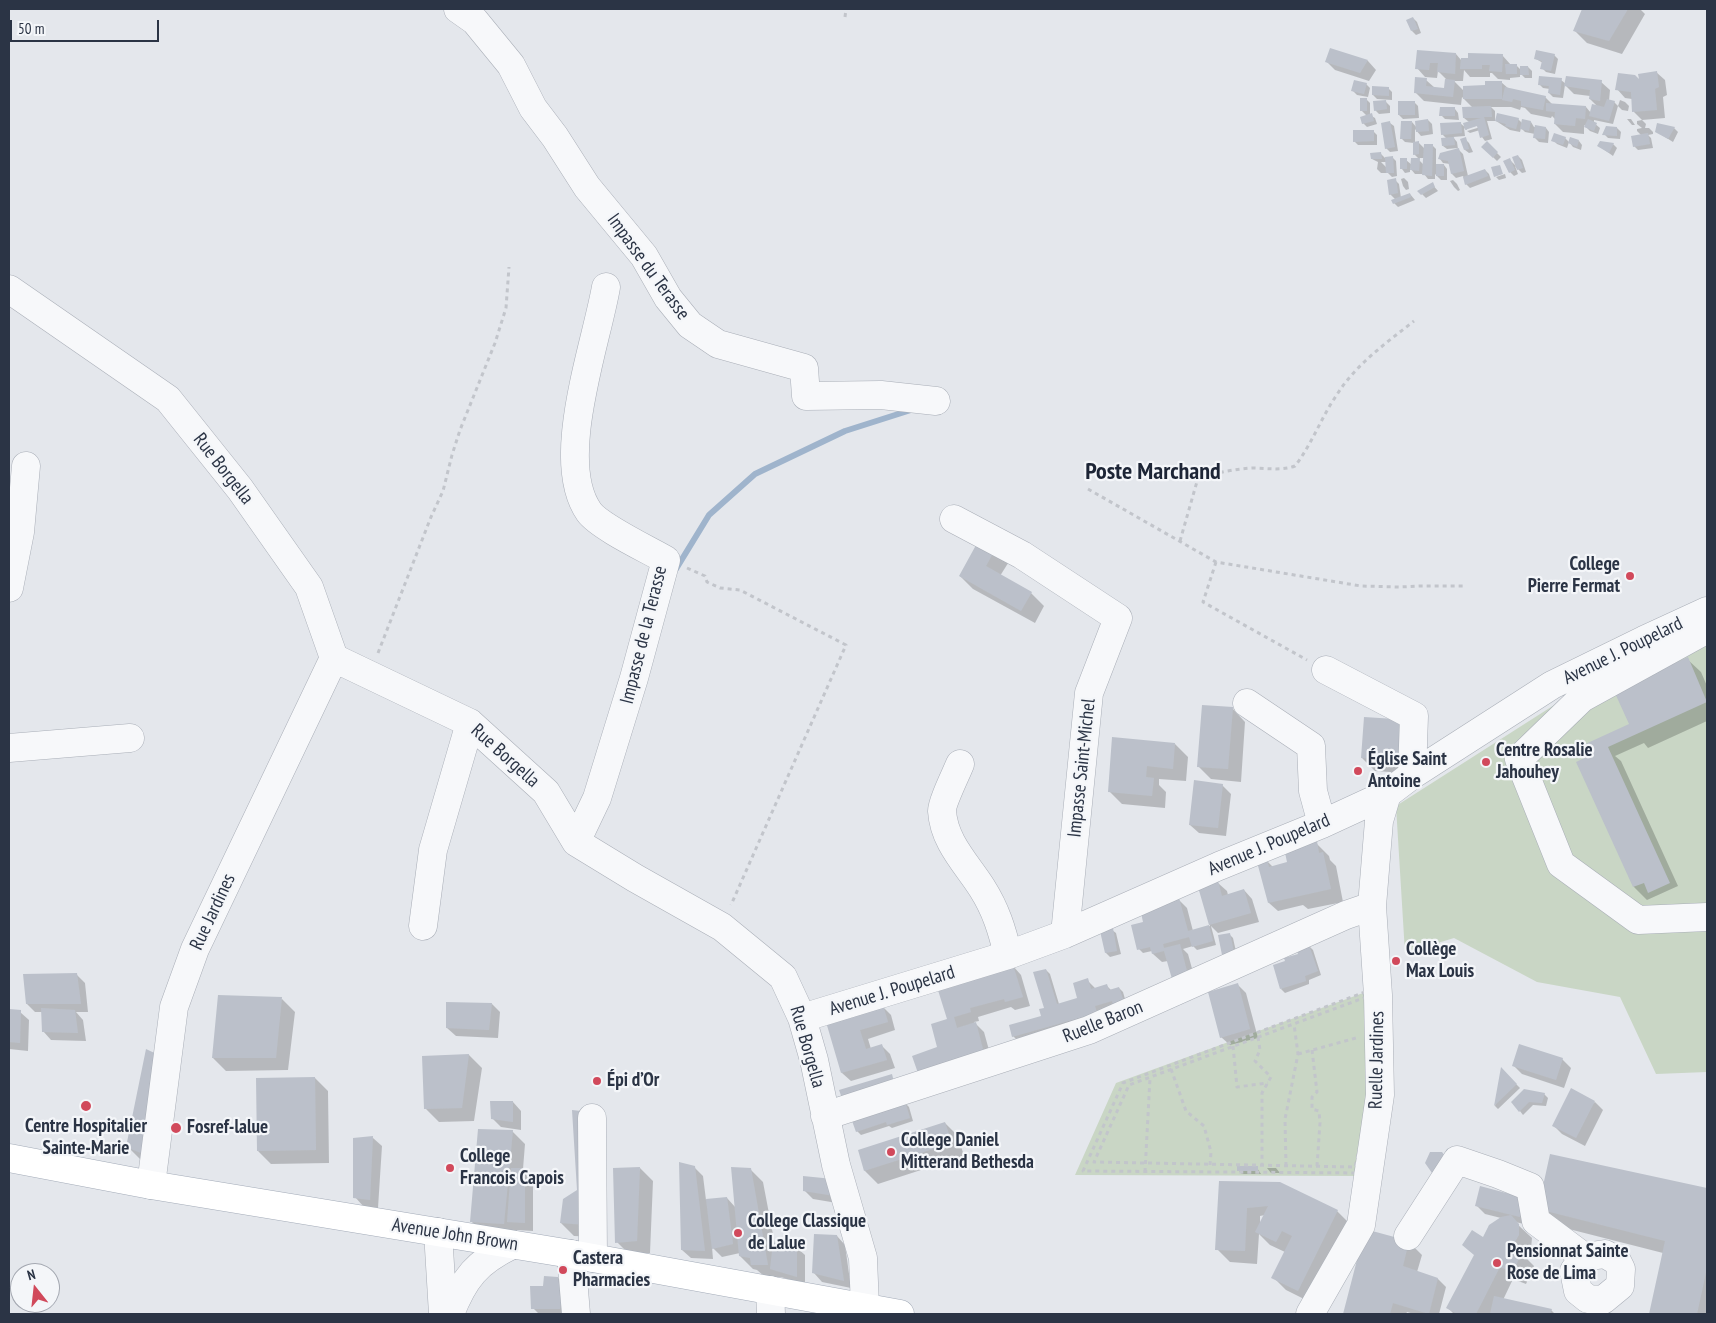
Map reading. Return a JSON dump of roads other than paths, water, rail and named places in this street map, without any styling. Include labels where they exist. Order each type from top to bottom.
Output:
[{"type":"main road","name":"Avenue John Brown","points":[[9,1158],[151,1185],[582,1256],[770,1302],[865,1307],[900,1314]]},
{"type":"street","name":"Impasse du Terasse","points":[[458,9],[476,21],[511,65],[533,108],[555,137],[587,187],[644,256],[668,298],[690,325],[718,344],[804,368],[806,396],[881,395],[936,401]]},
{"type":"street","name":"Impasse de la Terasse","points":[[576,842],[597,798],[634,678],[666,560],[614,531],[590,514],[579,494],[575,458],[577,414],[606,287]]},
{"type":"street","name":"Rue Borgella","points":[[9,289],[168,399],[240,488],[309,587],[334,658],[470,722],[546,792],[576,842],[635,878],[722,926],[783,977],[802,1018],[814,1060],[836,1165],[863,1258],[865,1307]]},
{"type":"street","points":[[9,588],[20,532],[26,466]]},
{"type":"street","name":"Impasse Saint-Michel","points":[[954,519],[1022,555],[1118,618],[1089,694],[1064,934]]},
{"type":"street","name":"Avenue J. Poupelard","points":[[802,1018],[1008,955],[1064,934],[1219,866],[1322,824],[1387,794],[1412,775],[1552,685],[1707,611]]},
{"type":"street","points":[[1707,628],[1582,698],[1518,759],[1561,864],[1638,920],[1707,917]]},
{"type":"street","name":"Rue Jardines","points":[[151,1185],[174,1007],[195,949],[334,658]]},
{"type":"street","points":[[1326,670],[1414,716],[1412,775]]},
{"type":"street","points":[[1247,703],[1311,746],[1312,791],[1322,824]]},
{"type":"street","points":[[423,926],[433,850],[470,722]]},
{"type":"street","points":[[9,748],[130,738]]},
{"type":"street","points":[[960,764],[942,808],[946,833],[958,856],[982,888],[1001,924],[1008,955]]},
{"type":"street","name":"Ruelle Jardines","points":[[1310,1314],[1361,1225],[1380,1095],[1378,995],[1372,906],[1379,821],[1387,794]]},
{"type":"street","name":"Ruelle Baron","points":[[825,1116],[1089,1030],[1346,915],[1372,906]]},
{"type":"street","points":[[576,1314],[592,1118]]},
{"type":"street","points":[[1408,1236],[1457,1160],[1530,1187],[1536,1221],[1584,1257],[1605,1254],[1616,1261],[1620,1268],[1620,1286],[1603,1300],[1586,1307],[1578,1291],[1574,1271],[1584,1257]]},
{"type":"street","points":[[438,1232],[443,1314]]},
{"type":"street","points":[[450,1314],[460,1293],[479,1265],[495,1253],[512,1245]]},
{"type":"waterway","points":[[676,569],[709,515],[755,474],[845,431],[914,409]]},
{"type":"place","name":"College Pierre Fermat","points":[[1630,576]]},
{"type":"place","name":"Centre Rosalie Jahouhey","points":[[1486,762]]},
{"type":"place","name":"Église Saint Antoine","points":[[1358,771]]},
{"type":"place","name":"Collège Max Louis","points":[[1396,961]]},
{"type":"place","name":"Épi d’Or","points":[[597,1081]]},
{"type":"place","name":"Centre Hospitalier Sainte-Marie","points":[[86,1106]]},
{"type":"place","name":"Fosref-lalue","points":[[176,1128]]},
{"type":"place","name":"College Daniel Mitterand Bethesda","points":[[891,1152]]},
{"type":"place","name":"College Francois Capois","points":[[450,1168]]},
{"type":"place","name":"College Classique de Lalue","points":[[738,1233]]},
{"type":"place","name":"Pensionnat Sainte Rose de Lima","points":[[1497,1263]]},
{"type":"place","name":"Castera Pharmacies","points":[[563,1270]]},
{"type":"district","name":"Poste Marchand","points":[[1153,472]]}]
